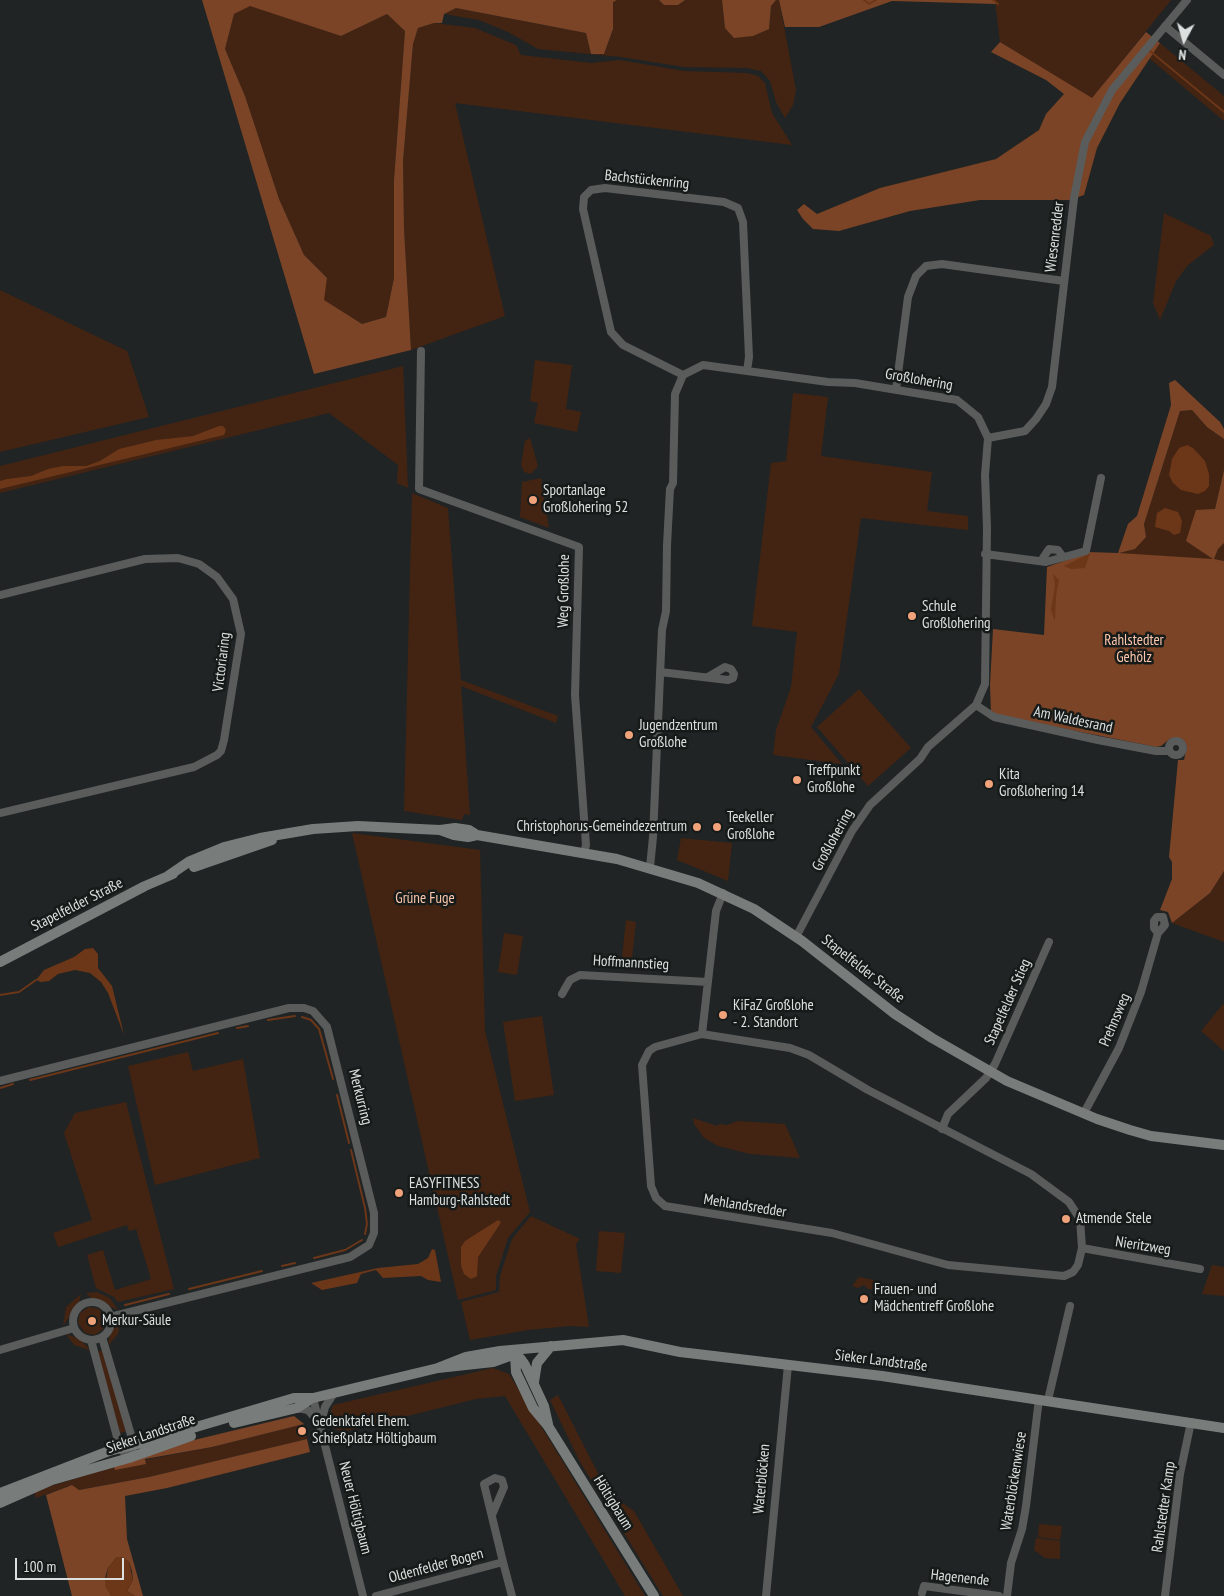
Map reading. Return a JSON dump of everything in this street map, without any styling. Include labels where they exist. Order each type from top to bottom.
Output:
[{"type":"main road","name":"Stapelfelder Straße","points":[[0,962],[168,876],[190,861],[224,847],[287,833],[358,826],[440,830],[461,836],[477,835],[584,853],[650,867],[723,894],[754,909],[796,937],[895,1014],[990,1072],[1084,1114],[1151,1136],[1224,1145]]},
{"type":"main road","name":"Stapelfelder Straße","points":[[168,876],[264,844],[287,833]]},
{"type":"main road","name":"Sieker Landstraße","points":[[438,1368],[466,1357],[500,1351],[623,1340],[680,1352],[1044,1400],[1224,1428]]},
{"type":"main road","points":[[534,1385],[537,1363],[551,1346]]},
{"type":"main road","name":"Sieker Landstraße","points":[[0,1493],[77,1462],[120,1448],[294,1398],[313,1398],[438,1368],[493,1362],[533,1348]]},
{"type":"main road","name":"Sieker Landstraße","points":[[500,1351],[515,1354]]},
{"type":"main road","points":[[515,1354],[525,1366],[534,1385]]},
{"type":"main road","points":[[515,1354],[516,1372]]},
{"type":"main road","name":"Sieker Landstraße","points":[[493,1362],[508,1365],[516,1372]]},
{"type":"main road","name":"Höltigbaum","points":[[516,1372],[533,1408],[548,1426],[654,1596]]},
{"type":"main road","name":"Höltigbaum","points":[[534,1385],[544,1406],[548,1426]]},
{"type":"main road","name":"Sieker Landstraße","points":[[0,1503],[52,1480],[129,1458],[240,1421],[297,1408],[313,1398]]},
{"type":"street","name":"Wiesenredder","points":[[988,438],[1025,431],[1036,420],[1046,404],[1052,387],[1064,299],[1064,281],[1078,166],[1085,142],[1112,90],[1187,0]]},
{"type":"street","points":[[1165,26],[1224,74]]},
{"type":"street","name":"Bachstückenring","points":[[683,374],[624,345],[611,332],[583,209],[584,197],[591,190],[605,188],[724,202],[738,208],[743,222],[749,357],[747,371]]},
{"type":"street","points":[[896,389],[908,297],[916,276],[926,266],[942,264],[1064,281]]},
{"type":"street","name":"Weg Großlohe","points":[[421,351],[419,489],[579,548],[575,695],[586,845],[584,853]]},
{"type":"street","name":"Großlohering","points":[[683,374],[703,365],[896,389],[957,400],[978,417],[988,438],[985,475],[987,528],[985,554],[985,684],[976,705],[928,747],[920,759],[870,805],[852,831],[796,937]]},
{"type":"street","points":[[650,867],[654,822],[660,672],[666,611],[670,489],[673,483],[675,394],[683,374]]},
{"type":"street","points":[[985,554],[1041,561],[1086,551],[1101,478]]},
{"type":"street","name":"Victoriaring","points":[[0,595],[145,559],[178,558],[199,564],[217,577],[233,599],[241,634],[223,746],[217,756],[194,767],[0,813]]},
{"type":"street","points":[[660,672],[708,677]]},
{"type":"street","name":"Am Waldesrand","points":[[976,705],[994,717],[1106,742],[1156,751],[1169,750]]},
{"type":"street","points":[[702,1034],[716,911],[723,894]]},
{"type":"street","name":"Prehnsweg","points":[[1084,1114],[1119,1048],[1141,992],[1158,933]]},
{"type":"street","name":"Stapelfelder Stieg","points":[[990,1072],[1049,942]]},
{"type":"street","name":"Hoffmannstieg","points":[[562,994],[567,983],[580,975],[619,975],[708,982]]},
{"type":"street","name":"Merkurring","points":[[0,1081],[289,1008],[304,1008],[313,1011],[327,1027],[374,1213],[374,1233],[369,1245],[350,1257],[110,1317]]},
{"type":"street","name":"Mehlandsredder","points":[[702,1034],[790,1048],[809,1055],[868,1090],[942,1129],[1031,1174],[1069,1202],[1080,1219],[1082,1248],[1078,1264],[1073,1272],[1064,1276],[988,1269],[924,1260],[825,1232],[665,1206],[656,1198],[651,1186],[642,1065],[645,1057],[656,1047],[702,1034]]},
{"type":"street","points":[[942,1129],[948,1114],[990,1072]]},
{"type":"street","name":"Nieritzweg","points":[[1082,1248],[1200,1269]]},
{"type":"street","points":[[87,1303],[102,1306],[110,1317],[109,1327],[102,1337],[91,1340],[81,1337],[74,1328],[75,1313],[87,1303]]},
{"type":"street","points":[[1044,1400],[1070,1306]]},
{"type":"street","points":[[0,1350],[74,1328]]},
{"type":"street","points":[[91,1340],[120,1448],[129,1458],[134,1445],[102,1337]]},
{"type":"street","name":"Waterblöcken","points":[[766,1596],[788,1365]]},
{"type":"street","points":[[321,1428],[323,1411],[334,1393]]},
{"type":"street","name":"Neuer Höltigbaum","points":[[313,1398],[363,1596]]},
{"type":"street","name":"Waterblöckenwiese","points":[[1007,1596],[1011,1563],[1022,1529],[1044,1400]]},
{"type":"street","points":[[297,1408],[308,1410],[313,1414],[321,1428]]},
{"type":"street","name":"Rahlstedter Kamp","points":[[1165,1596],[1180,1474],[1191,1422]]},
{"type":"street","name":"Oldenfelder Bogen","points":[[492,1515],[512,1596]]},
{"type":"street","name":"Oldenfelder Bogen","points":[[376,1596],[503,1562]]},
{"type":"street","name":"Hagenende","points":[[922,1593],[924,1586],[999,1596]]},
{"type":"green space","points":[[202,0],[617,0],[613,2],[613,29],[604,54],[591,54],[586,33],[456,8],[444,14],[442,23],[434,23],[418,28],[413,44],[403,161],[404,229],[411,350],[314,374]],"holes":[[[250,6],[341,36],[387,14],[405,31],[394,180],[394,278],[386,317],[362,324],[324,300],[327,278],[304,255],[279,199],[245,96],[225,49],[234,14]]]},
{"type":"green space","points":[[659,0],[664,5],[678,5],[685,0],[722,0],[725,28],[769,29],[771,6],[776,0],[779,0],[796,90],[793,105],[785,118],[776,102],[770,81],[761,71],[747,68],[684,67],[621,57],[538,49],[508,32],[479,20],[444,14],[456,8],[586,33],[591,54],[604,54],[613,29],[613,1]]},
{"type":"green space","points":[[659,0],[685,0],[678,5],[664,5]]},
{"type":"green space","points":[[722,0],[776,0],[771,6],[769,29],[753,36],[734,38],[725,28]]},
{"type":"green space","points":[[779,0],[995,0],[996,4],[892,1],[819,27],[785,27]]},
{"type":"green space","points":[[995,0],[1171,0],[1092,99],[1000,42]]},
{"type":"green space","points":[[250,5],[341,36],[387,14],[405,31],[394,180],[394,278],[386,317],[362,324],[323,300],[327,278],[304,255],[279,199],[245,96],[225,49],[234,14]]},
{"type":"green space","points":[[434,23],[475,28],[516,45],[521,55],[591,63],[620,60],[684,71],[747,73],[758,76],[765,83],[772,113],[792,145],[455,103],[505,316],[411,350],[404,229],[403,161],[413,44],[418,28]]},
{"type":"green space","points":[[1146,32],[1160,43],[1120,103],[1097,148],[1084,195],[1069,200],[980,200],[910,211],[839,231],[813,229],[797,210],[804,204],[817,214],[880,188],[996,159],[1039,130],[1046,114],[1064,94],[1046,80],[991,52],[1000,42],[1092,98]]},
{"type":"green space","points":[[1160,43],[1224,96],[1224,121],[1150,59],[1149,56]]},
{"type":"green space","points":[[1164,213],[1211,236],[1214,245],[1188,265],[1176,281],[1160,320],[1153,303]]},
{"type":"green space","points":[[0,290],[127,351],[149,417],[0,452]]},
{"type":"green space","points":[[535,360],[572,365],[566,409],[581,412],[577,432],[534,423],[538,403],[530,401]]},
{"type":"green space","points":[[403,366],[408,488],[397,483],[398,465],[329,413],[0,493],[0,466]]},
{"type":"green space","name":"Rahlstedter Gehölz","points":[[1175,380],[1220,422],[1224,429],[1224,439],[1207,427],[1192,410],[1180,411],[1144,524],[1146,537],[1135,549],[1119,553],[1213,559],[1186,541],[1196,510],[1215,509],[1224,470],[1224,543],[1218,549],[1214,559],[1224,561],[1224,871],[1210,893],[1172,923],[1168,912],[1160,910],[1172,879],[1172,862],[1169,857],[1178,760],[1184,760],[1187,746],[1184,741],[1181,738],[1171,738],[1161,746],[1156,747],[991,714],[990,685],[993,629],[1044,635],[1047,567],[1089,552],[1118,553],[1128,524],[1137,516],[1171,405],[1169,383]]},
{"type":"green space","points":[[793,393],[828,397],[821,456],[932,472],[927,511],[968,516],[968,530],[861,518],[839,674],[811,727],[842,764],[773,755],[776,730],[791,687],[797,632],[752,626],[771,463],[786,461]]},
{"type":"green space","points":[[1192,410],[1207,427],[1224,439],[1224,470],[1215,509],[1214,559],[1218,549],[1224,543],[1224,561],[1118,553],[1135,549],[1146,537],[1144,524],[1180,411]]},
{"type":"green space","name":"Sportanlage Großlohering 52","points":[[530,438],[538,466],[531,474],[524,472],[521,465],[525,441]]},
{"type":"green space","name":"Sportanlage Großlohering 52","points":[[541,478],[549,528],[520,517],[522,482]]},
{"type":"green space","points":[[412,493],[448,508],[461,680],[558,716],[556,723],[461,686],[470,815],[464,814],[462,820],[404,811]]},
{"type":"green space","points":[[859,689],[911,748],[868,786],[817,727]]},
{"type":"green space","name":"Grüne Fuge","points":[[352,833],[480,850],[485,1031],[530,1212],[508,1238],[496,1276],[496,1290],[458,1300]]},
{"type":"green space","points":[[681,838],[732,843],[728,881],[677,860]]},
{"type":"green space","points":[[1224,871],[1224,942],[1172,923],[1210,893]]},
{"type":"green space","points":[[626,920],[636,922],[631,967],[621,966]]},
{"type":"green space","points":[[504,933],[523,936],[517,975],[498,972]]},
{"type":"green space","points":[[1224,1003],[1224,1051],[1201,1031]]},
{"type":"green space","points":[[542,1016],[554,1095],[515,1101],[503,1022]]},
{"type":"green space","points":[[188,1052],[193,1071],[243,1059],[260,1158],[155,1185],[128,1066]]},
{"type":"green space","points":[[126,1102],[174,1289],[118,1302],[114,1297],[96,1288],[87,1255],[103,1250],[115,1290],[151,1279],[136,1229],[129,1231],[127,1225],[58,1247],[53,1233],[92,1220],[64,1133],[75,1113]]},
{"type":"green space","points":[[693,1118],[717,1126],[738,1121],[785,1124],[800,1158],[750,1154],[718,1146],[704,1138],[694,1124]]},
{"type":"green space","points":[[531,1216],[580,1239],[576,1244],[589,1327],[570,1326],[528,1330],[470,1340],[461,1302],[499,1292],[500,1276],[512,1239]]},
{"type":"green space","points":[[599,1231],[625,1233],[621,1273],[596,1271]]},
{"type":"green space","points":[[1212,1265],[1224,1267],[1224,1296],[1202,1294]]},
{"type":"green space","points":[[859,1277],[874,1280],[876,1290],[868,1289],[864,1285],[858,1288],[852,1286]]},
{"type":"green space","points":[[97,1292],[110,1298],[118,1310],[92,1299],[86,1293]]},
{"type":"green space","points":[[81,1294],[79,1303],[63,1326],[66,1307]]},
{"type":"green space","points":[[89,1307],[99,1309],[106,1319],[103,1329],[95,1335],[85,1333],[78,1323],[80,1313]]},
{"type":"green space","points":[[121,1319],[118,1334],[108,1346],[110,1333]]},
{"type":"green space","points":[[66,1334],[80,1339],[91,1351],[74,1345]]},
{"type":"green space","points":[[103,1350],[127,1431],[120,1433],[97,1352]]},
{"type":"green space","points":[[493,1368],[509,1374],[645,1596],[625,1596],[505,1396],[476,1399],[343,1432],[332,1428],[330,1414],[333,1405]]},
{"type":"green space","points":[[558,1395],[608,1493],[634,1511],[683,1596],[663,1596],[580,1462],[550,1400]]},
{"type":"green space","points":[[294,1416],[304,1424],[212,1447],[145,1459],[146,1464],[115,1470],[114,1467],[194,1440]]},
{"type":"green space","points":[[304,1424],[307,1439],[149,1477],[78,1490],[72,1485],[36,1498],[34,1491],[114,1467],[146,1463],[145,1460],[212,1447]]},
{"type":"green space","points":[[307,1439],[310,1452],[167,1488],[125,1496],[127,1539],[143,1596],[135,1596],[127,1591],[133,1580],[132,1571],[129,1562],[121,1557],[117,1557],[108,1568],[105,1579],[111,1596],[72,1596],[46,1495],[72,1485],[79,1490],[149,1477]]},
{"type":"green space","points":[[1039,1524],[1062,1526],[1060,1540],[1038,1537]]},
{"type":"green space","points":[[1036,1538],[1060,1541],[1060,1559],[1045,1558],[1034,1550]]},
{"type":"shaded area","points":[[223,426],[226,430],[224,435],[0,489],[0,481],[31,476],[48,469],[63,466],[86,466],[100,461],[119,449],[156,440],[193,436]]},
{"type":"shaded area","points":[[1187,445],[1193,448],[1205,461],[1209,474],[1209,486],[1205,491],[1198,494],[1181,490],[1173,483],[1169,475],[1172,459],[1179,448]]},
{"type":"shaded area","points":[[1165,508],[1178,512],[1182,521],[1180,533],[1174,535],[1169,531],[1155,527],[1157,513]]},
{"type":"shaded area","points":[[1090,553],[1085,568],[1071,569],[1064,566]]},
{"type":"shaded area","points":[[1053,574],[1059,580],[1055,621],[1051,610],[1055,585]]},
{"type":"shaded area","points":[[93,948],[98,954],[98,968],[112,986],[124,1035],[108,993],[101,982],[90,973],[75,970],[58,974],[49,981],[41,982],[36,980],[44,970],[74,957],[85,949]]},
{"type":"shaded area","points":[[498,1220],[501,1222],[500,1224],[478,1257],[477,1276],[471,1279],[464,1274],[461,1266],[461,1247],[465,1241]]},
{"type":"shaded area","points":[[432,1249],[435,1250],[441,1282],[428,1280],[421,1276],[383,1278],[376,1270],[361,1274],[357,1283],[322,1290],[311,1283],[378,1268],[418,1264],[428,1258]]},
{"type":"shaded area","points":[[117,1557],[123,1557],[129,1562],[133,1580],[127,1591],[135,1596],[111,1596],[105,1586],[108,1568]]},
{"type":"waterway","points":[[864,0],[869,4],[876,0]]},
{"type":"waterway","points":[[993,0],[998,4]]},
{"type":"waterway","points":[[1150,51],[1224,112]]},
{"type":"waterway","points":[[0,995],[19,992],[36,980]]},
{"type":"waterway","points":[[268,1020],[295,1016]]},
{"type":"waterway","points":[[302,1017],[311,1020],[319,1029],[333,1079]]},
{"type":"waterway","points":[[237,1028],[248,1026]]},
{"type":"waterway","points":[[30,1080],[218,1033]]},
{"type":"waterway","points":[[0,1088],[13,1084]]},
{"type":"waterway","points":[[337,1095],[349,1143]]},
{"type":"waterway","points":[[351,1150],[365,1208],[367,1224],[365,1234]]},
{"type":"waterway","points":[[314,1258],[345,1250],[362,1240]]},
{"type":"waterway","points":[[282,1266],[295,1263]]},
{"type":"waterway","points":[[189,1289],[262,1271]]},
{"type":"waterway","points":[[125,1305],[169,1294]]},
{"type":"place","name":"Sportanlage Großlohering 52","points":[[533,500]]},
{"type":"place","name":"Schule Großlohering","points":[[912,616]]},
{"type":"place","name":"Jugendzentrum Großlohe","points":[[629,735]]},
{"type":"place","name":"Treffpunkt Großlohe","points":[[797,780]]},
{"type":"place","name":"Kita Großlohering 14","points":[[989,784]]},
{"type":"place","name":"Christophorus-Gemeindezentrum","points":[[697,827]]},
{"type":"place","name":"Teekeller Großlohe","points":[[717,827]]},
{"type":"place","name":"KiFaZ Großlohe - 2. Standort","points":[[723,1015]]},
{"type":"place","name":"EASYFITNESS Hamburg-Rahlstedt","points":[[399,1193]]},
{"type":"place","name":"Atmende Stele","points":[[1066,1219]]},
{"type":"place","name":"Frauen- und Mädchentreff Großlohe","points":[[864,1299]]},
{"type":"place","name":"Merkur-Säule","points":[[92,1321]]},
{"type":"place","name":"Gedenktafel Ehem. Schießplatz Höltigbaum","points":[[302,1431]]}]
